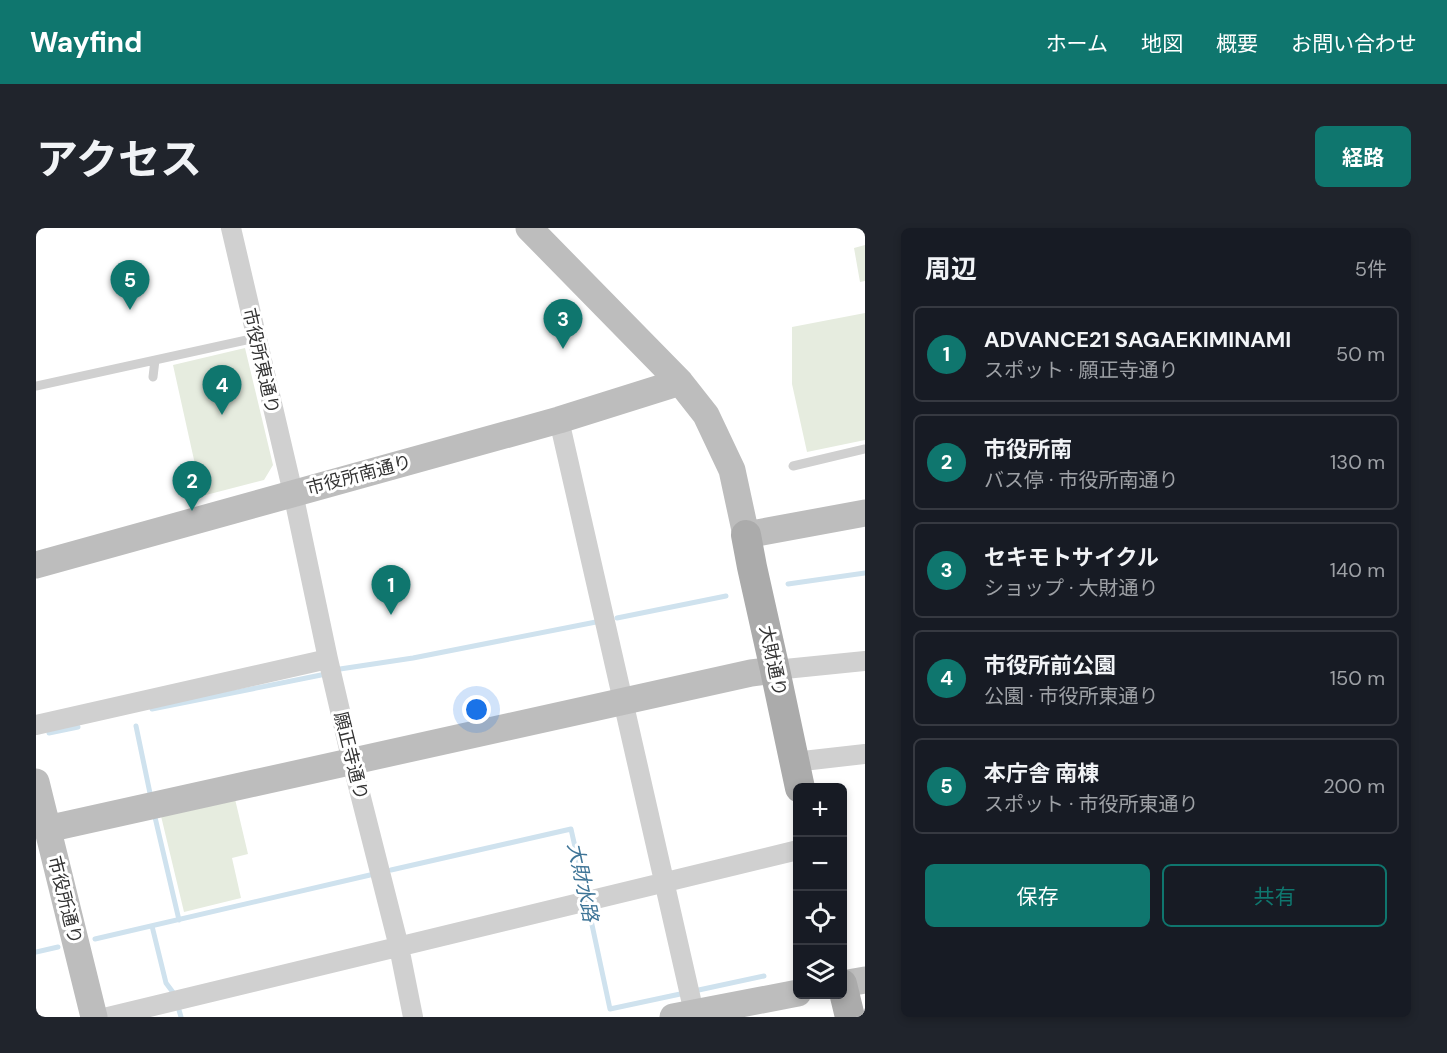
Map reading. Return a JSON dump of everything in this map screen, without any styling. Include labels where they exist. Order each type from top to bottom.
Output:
[{"type":"main road","name":"大財通り","points":[[746,536],[797,775]]},
{"type":"main road","points":[[846,999],[850,1017]]},
{"type":"street","name":"市役所東通り","points":[[231,228],[293,493]]},
{"type":"street","points":[[529,228],[680,382],[706,415],[732,470],[746,536],[865,513]]},
{"type":"street","name":"市役所南通り","points":[[36,565],[559,420],[680,382]]},
{"type":"street","points":[[559,420],[686,981],[688,1012],[793,994]]},
{"type":"street","name":"願正寺通り","points":[[293,493],[328,659],[414,1017]]},
{"type":"street","points":[[36,725],[328,659]]},
{"type":"street","points":[[41,831],[751,673],[865,661]]},
{"type":"street","points":[[797,775],[865,754]]},
{"type":"street","name":"市役所通り","points":[[36,782],[41,831],[94,1017]]},
{"type":"street","points":[[108,1017],[793,851]]},
{"type":"street","points":[[847,983],[865,980]]},
{"type":"lane","points":[[36,386],[256,338]]},
{"type":"lane","points":[[153,377],[155,360]]},
{"type":"lane","points":[[794,466],[865,449]]},
{"type":"shaded area","points":[[865,245],[865,281],[860,282],[854,248]]},
{"type":"shaded area","points":[[865,313],[865,440],[807,452],[792,384],[792,327]]},
{"type":"shaded area","points":[[245,348],[273,465],[264,480],[202,496],[173,365]]},
{"type":"shaded area","points":[[235,799],[248,854],[232,858],[241,898],[184,912],[161,816]]},
{"type":"waterway","points":[[788,584],[865,573]]},
{"type":"waterway","points":[[617,618],[726,596]]},
{"type":"waterway","points":[[340,669],[413,658],[596,622]]},
{"type":"waterway","points":[[152,709],[321,675]]},
{"type":"waterway","points":[[136,726],[151,798]]},
{"type":"waterway","points":[[49,733],[78,727]]},
{"type":"waterway","points":[[154,813],[179,920]]},
{"type":"waterway","name":"大財水路","points":[[391,870],[571,829],[586,896]]},
{"type":"waterway","name":"大財水路","points":[[95,939],[370,875]]},
{"type":"waterway","name":"大財水路","points":[[588,906],[610,1009],[685,993]]},
{"type":"waterway","points":[[152,926],[166,983],[175,995]]},
{"type":"waterway","points":[[36,952],[58,947]]},
{"type":"waterway","points":[[694,991],[764,976]]},
{"type":"waterway","points":[[179,1010],[181,1017]]},
{"type":"place","name":"本庁舎 南棟","points":[[130,310]]},
{"type":"place","name":"セキモトサイクル","points":[[563,349]]},
{"type":"place","name":"市役所前公園","points":[[222,415]]},
{"type":"place","name":"市役所南","points":[[192,511]]},
{"type":"place","name":"ADVANCE21 SAGAEKIMINAMI","points":[[391,615]]}]
